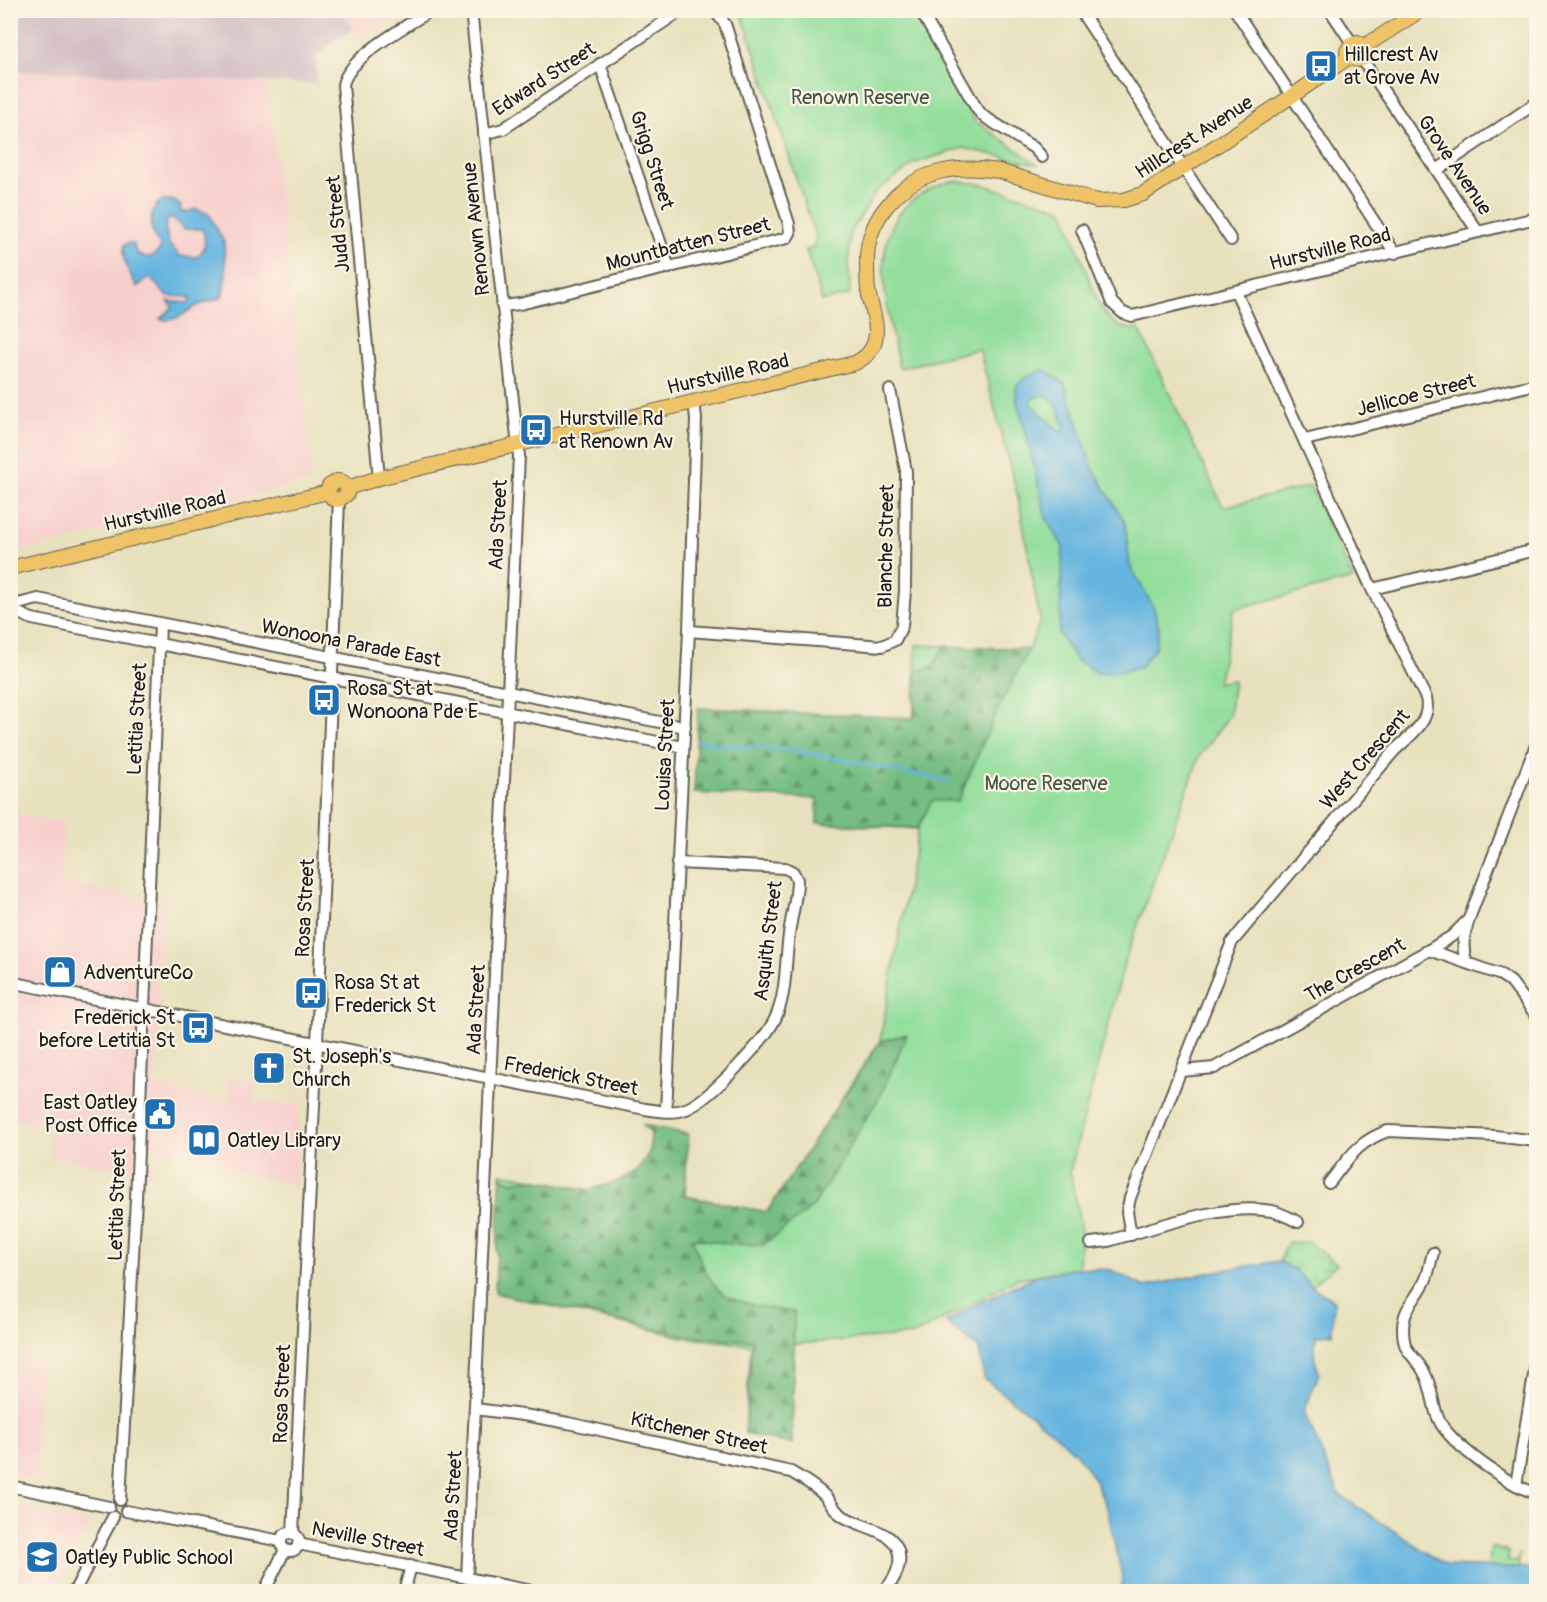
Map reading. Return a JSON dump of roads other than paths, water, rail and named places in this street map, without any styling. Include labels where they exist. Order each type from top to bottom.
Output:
[{"type":"main road","name":"Hillcrest Avenue","points":[[870,351],[876,333],[868,288],[867,258],[870,238],[885,207],[909,185],[926,176],[959,168],[999,171],[1088,199],[1116,201],[1143,194],[1420,10]]},
{"type":"main road","name":"Hurstville Road","points":[[10,568],[338,493],[379,478],[855,363],[863,359],[870,351]]},
{"type":"street","name":"Judd Street","points":[[379,478],[343,85],[347,73],[362,57],[431,10]]},
{"type":"street","name":"Renown Avenue","points":[[471,10],[517,445]]},
{"type":"street","name":"Edward Street","points":[[484,134],[503,129],[682,10]]},
{"type":"street","name":"Mountbatten Street","points":[[502,306],[520,304],[783,240],[789,233],[789,224],[724,24],[714,10]]},
{"type":"street","points":[[920,10],[976,109],[983,116],[1034,148],[1042,157]]},
{"type":"street","points":[[1080,10],[1231,240]]},
{"type":"street","points":[[1234,10],[1395,253]]},
{"type":"street","name":"Grove Avenue","points":[[1329,10],[1478,232]]},
{"type":"street","name":"Grigg Street","points":[[600,64],[669,268]]},
{"type":"street","points":[[1437,170],[1536,103]]},
{"type":"street","name":"Hurstville Road","points":[[1082,230],[1112,303],[1123,313],[1132,316],[1536,218]]},
{"type":"street","name":"West Crescent","points":[[1131,1235],[1127,1212],[1130,1198],[1232,942],[1427,715],[1426,698],[1372,589],[1236,292]]},
{"type":"street","name":"Jellicoe Street","points":[[1305,440],[1536,384]]},
{"type":"street","name":"Blanche Street","points":[[689,631],[882,646],[895,640],[902,626],[905,591],[906,471],[890,390]]},
{"type":"street","name":"Louisa Street","points":[[666,1111],[689,631],[696,419],[694,401]]},
{"type":"street","name":"Ada Street","points":[[467,1578],[509,691],[519,456],[517,445]]},
{"type":"street","name":"Rosa Street","points":[[295,1539],[333,677],[338,493]]},
{"type":"street","points":[[1372,589],[1536,550]]},
{"type":"street","name":"Wonoona Parade East","points":[[10,607],[38,599],[685,727]]},
{"type":"street","name":"Wonoona Parade East","points":[[10,607],[32,619],[683,747]]},
{"type":"street","name":"Letitia Street","points":[[120,1500],[160,624]]},
{"type":"street","points":[[1467,963],[1463,944],[1470,916],[1536,745]]},
{"type":"street","name":"Asquith Street","points":[[666,1111],[688,1108],[722,1082],[763,1039],[773,1023],[784,987],[797,885],[795,875],[784,868],[677,863]]},
{"type":"street","points":[[1429,950],[1452,936],[1470,916]]},
{"type":"street","name":"The Crescent","points":[[1181,1071],[1214,1068],[1429,950],[1506,978],[1536,1015]]},
{"type":"street","name":"Frederick Street","points":[[10,982],[645,1109],[666,1111]]},
{"type":"street","points":[[1329,1183],[1357,1148],[1371,1137],[1388,1131],[1495,1136],[1536,1141]]},
{"type":"street","points":[[1091,1242],[1108,1241],[1210,1213],[1241,1210],[1275,1211],[1298,1222]]},
{"type":"street","points":[[1433,1252],[1426,1282],[1407,1307],[1403,1325],[1405,1347],[1423,1370],[1432,1391],[1438,1419],[1447,1432],[1456,1442],[1491,1469],[1516,1485],[1536,1493]]},
{"type":"street","points":[[1516,1485],[1536,1364]]},
{"type":"street","name":"Kitchener Street","points":[[475,1409],[549,1419],[791,1472],[813,1485],[841,1515],[881,1532],[894,1542],[899,1564],[893,1580],[883,1592]]},
{"type":"street","points":[[10,1486],[111,1512],[121,1517],[126,1511],[126,1505],[120,1500],[112,1502],[111,1512],[74,1592]]},
{"type":"street","name":"Neville Street","points":[[126,1511],[283,1545]]},
{"type":"street","points":[[264,1592],[285,1535],[295,1539]]},
{"type":"street","name":"Neville Street","points":[[295,1539],[537,1592]]},
{"type":"street","points":[[404,1592],[411,1566]]},
{"type":"water","points":[[174,201],[180,205],[181,212],[196,209],[209,214],[224,242],[226,276],[222,297],[170,320],[160,319],[173,307],[168,301],[188,303],[191,297],[167,296],[149,277],[137,287],[127,267],[123,250],[124,245],[129,243],[134,244],[135,250],[141,256],[150,257],[158,252],[161,247],[153,234],[152,219],[153,210],[162,202]],"holes":[[[168,219],[173,219],[184,229],[202,229],[204,244],[197,257],[180,256],[169,244],[165,227]]]},
{"type":"water","points":[[1044,369],[1065,384],[1092,467],[1125,522],[1130,566],[1154,608],[1159,628],[1155,648],[1141,666],[1120,672],[1098,673],[1076,660],[1059,634],[1063,547],[1046,518],[1017,402],[1016,386],[1027,376]],"holes":[[[1047,396],[1057,407],[1065,430],[1060,432],[1031,404],[1033,398]]]},
{"type":"water","points":[[1279,1261],[1294,1269],[1311,1286],[1334,1301],[1332,1334],[1316,1335],[1314,1357],[1319,1373],[1304,1412],[1340,1495],[1447,1566],[1536,1569],[1536,1591],[1120,1591],[1123,1581],[1107,1508],[1095,1481],[1076,1453],[984,1378],[979,1348],[946,1322],[977,1304],[1038,1275],[1078,1268],[1111,1270],[1145,1287],[1216,1271]]},
{"type":"waterway","points":[[698,742],[798,751],[949,781]]},
{"type":"place","name":"Hillcrest Av at Grove Av","points":[[1321,66]]},
{"type":"place","name":"Hurstville Rd at Renown Av","points":[[536,430]]},
{"type":"place","name":"Rosa St at Wonoona Pde E","points":[[324,700]]},
{"type":"place","name":"AdventureCo","points":[[60,972]]},
{"type":"place","name":"Rosa St at Frederick St","points":[[311,993]]},
{"type":"place","name":"Frederick St before Letitia St","points":[[198,1028]]},
{"type":"place","name":"St. Joseph's Church","points":[[269,1068]]},
{"type":"place","name":"East Oatley Post Office","points":[[160,1114]]},
{"type":"place","name":"Oatley Library","points":[[204,1140]]},
{"type":"place","name":"Oatley Public School","points":[[42,1557]]},
{"type":"park label","name":"Renown Reserve","points":[[860,97]]},
{"type":"park label","name":"Moore Reserve","points":[[1046,783]]}]
